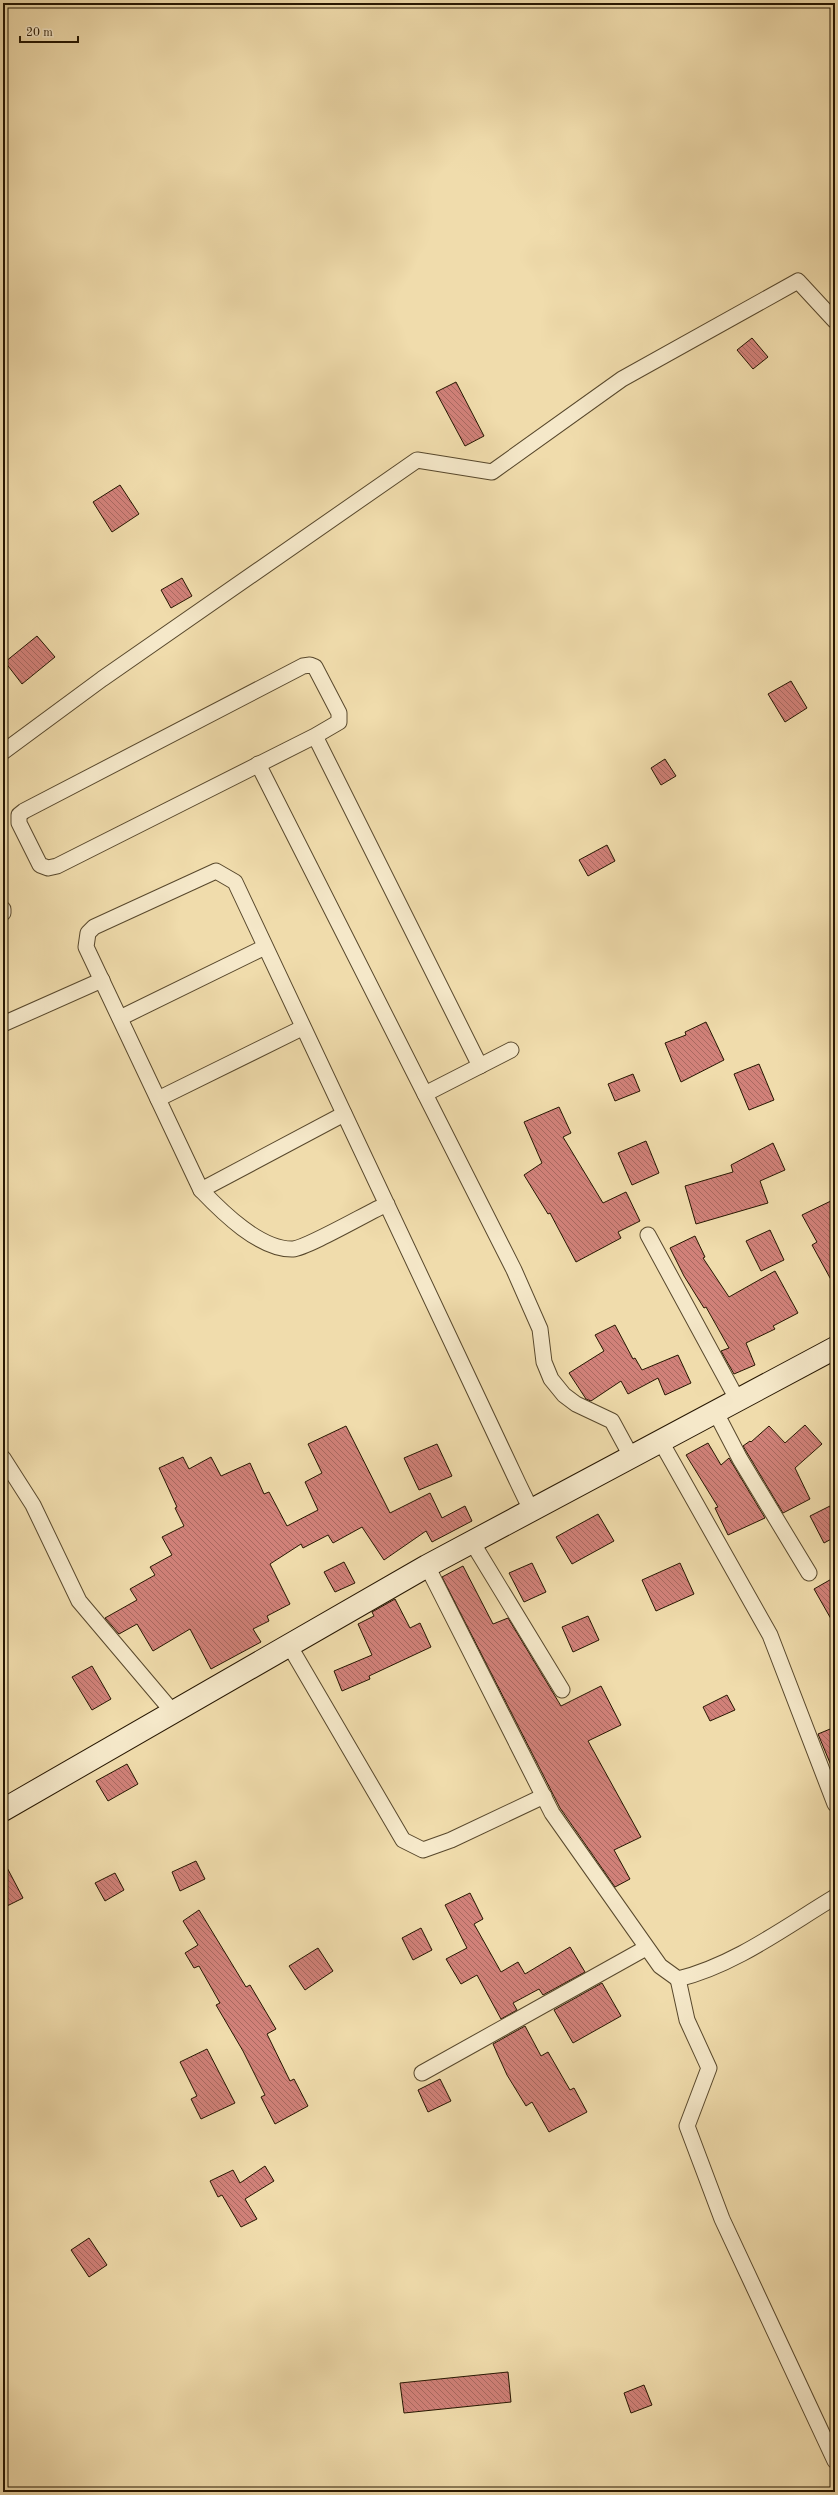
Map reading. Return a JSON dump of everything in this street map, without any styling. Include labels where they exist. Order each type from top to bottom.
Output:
[{"type":"street","points":[[3,752],[108,675],[417,460],[492,472],[622,379],[798,281],[835,321]]},
{"type":"street","points":[[310,664],[315,667],[339,713],[339,722],[315,736],[258,764],[57,866],[48,868],[40,865],[19,822],[19,815],[24,811],[303,666],[310,664]]},
{"type":"street","points":[[315,736],[480,1066]]},
{"type":"street","points":[[258,764],[514,1270],[540,1329],[544,1362],[551,1379],[564,1395],[576,1404],[612,1421],[631,1456]]},
{"type":"street","points":[[386,1204],[309,1243],[293,1249],[273,1245],[231,1220],[201,1190],[86,947],[88,933],[94,927],[216,871],[235,882],[302,1028],[344,1114],[531,1510]]},
{"type":"street","points":[[120,1018],[265,947]]},
{"type":"street","points":[[3,1024],[102,980]]},
{"type":"street","points":[[158,1100],[302,1028]]},
{"type":"street","points":[[425,1094],[512,1050]]},
{"type":"street","points":[[201,1190],[344,1114]]},
{"type":"street","points":[[648,1235],[738,1399]]},
{"type":"street","points":[[3,1810],[427,1566],[660,1440],[835,1348]]},
{"type":"street","points":[[715,1411],[740,1459],[809,1573]]},
{"type":"street","points":[[660,1440],[770,1635],[835,1804]]},
{"type":"street","points":[[3,1458],[33,1505],[79,1601],[172,1712]]},
{"type":"street","points":[[472,1542],[562,1690]]},
{"type":"street","points":[[427,1566],[552,1813],[646,1948],[660,1966],[678,1979],[687,2020],[709,2068],[687,2126],[722,2219],[835,2461]]},
{"type":"street","points":[[289,1645],[403,1840],[423,1850],[451,1840],[544,1796]]},
{"type":"street","points":[[678,1979],[701,1973],[744,1952],[835,1897]]},
{"type":"street","points":[[422,2073],[646,1948]]},
{"type":"building","points":[[752,338],[768,357],[753,369],[737,350]]},
{"type":"building","points":[[456,382],[484,436],[465,446],[436,392]]},
{"type":"building","points":[[120,485],[139,514],[112,532],[93,502]]},
{"type":"building","points":[[182,578],[192,596],[171,608],[161,590]]},
{"type":"building","points":[[37,636],[55,657],[22,684],[5,662]]},
{"type":"building","points":[[791,681],[807,708],[785,722],[768,694]]},
{"type":"building","points":[[665,759],[676,776],[661,785],[651,768]]},
{"type":"building","points":[[607,845],[615,861],[588,876],[579,860]]},
{"type":"building","points":[[706,1022],[724,1060],[681,1082],[665,1043],[686,1035],[685,1032]]},
{"type":"building","points":[[759,1064],[774,1100],[749,1110],[734,1074]]},
{"type":"building","points":[[633,1074],[640,1091],[615,1101],[608,1084]]},
{"type":"building","points":[[559,1107],[571,1133],[563,1137],[603,1203],[626,1192],[640,1221],[618,1232],[621,1238],[576,1262],[550,1213],[548,1214],[524,1175],[542,1163],[524,1122]]},
{"type":"building","points":[[646,1141],[659,1173],[632,1185],[618,1153]]},
{"type":"building","points":[[773,1143],[785,1170],[760,1181],[768,1203],[696,1224],[685,1186],[733,1172],[731,1165]]},
{"type":"building","points":[[835,1199],[835,1287],[812,1245],[817,1242],[802,1215]]},
{"type":"building","points":[[770,1230],[784,1260],[761,1271],[746,1241]]},
{"type":"building","points":[[695,1236],[705,1257],[703,1258],[729,1297],[775,1271],[798,1313],[773,1326],[775,1329],[746,1343],[755,1365],[734,1374],[721,1351],[729,1348],[706,1307],[704,1308],[684,1276],[670,1248]]},
{"type":"building","points":[[615,1325],[633,1359],[635,1358],[642,1370],[678,1355],[691,1383],[665,1395],[658,1378],[628,1394],[621,1381],[591,1401],[586,1399],[569,1373],[604,1351],[595,1335]]},
{"type":"building","points":[[805,1425],[822,1444],[795,1468],[810,1499],[783,1513],[743,1446],[750,1441],[751,1442],[769,1426],[785,1443]]},
{"type":"building","points":[[346,1426],[390,1513],[430,1493],[442,1518],[465,1506],[472,1521],[432,1542],[426,1531],[384,1560],[362,1527],[333,1543],[328,1535],[303,1548],[301,1544],[270,1564],[290,1604],[267,1616],[269,1621],[253,1629],[261,1642],[211,1669],[190,1629],[153,1651],[137,1624],[119,1634],[105,1618],[137,1600],[130,1589],[155,1575],[150,1567],[172,1555],[162,1537],[184,1526],[159,1468],[183,1457],[189,1469],[211,1457],[221,1476],[250,1463],[264,1494],[269,1492],[287,1526],[318,1510],[305,1482],[322,1473],[308,1444]]},
{"type":"building","points":[[708,1443],[721,1465],[729,1458],[765,1518],[728,1535],[715,1508],[718,1507],[686,1455]]},
{"type":"building","points":[[437,1444],[452,1476],[419,1490],[404,1458]]},
{"type":"building","points":[[830,1506],[835,1517],[835,1537],[824,1543],[810,1516]]},
{"type":"building","points":[[598,1514],[614,1541],[572,1564],[556,1537]]},
{"type":"building","points":[[344,1562],[355,1583],[335,1592],[324,1572]]},
{"type":"building","points":[[532,1563],[546,1592],[524,1602],[509,1573]]},
{"type":"building","points":[[680,1563],[694,1594],[656,1611],[642,1580]]},
{"type":"building","points":[[463,1566],[493,1624],[508,1618],[561,1706],[601,1686],[621,1725],[588,1741],[641,1837],[614,1850],[630,1879],[615,1887],[560,1808],[442,1577]]},
{"type":"building","points":[[835,1577],[835,1626],[814,1589]]},
{"type":"building","points":[[395,1599],[410,1628],[420,1623],[431,1647],[369,1676],[370,1679],[342,1691],[334,1671],[372,1655],[358,1624],[374,1616],[372,1612]]},
{"type":"building","points":[[588,1616],[599,1640],[573,1652],[562,1627]]},
{"type":"building","points":[[92,1666],[111,1699],[92,1710],[72,1677]]},
{"type":"building","points":[[727,1695],[735,1710],[710,1721],[703,1707]]},
{"type":"building","points":[[835,1727],[835,1775],[818,1734]]},
{"type":"building","points":[[127,1764],[138,1784],[108,1801],[96,1781]]},
{"type":"building","points":[[3,1860],[23,1898],[3,1908]]},
{"type":"building","points":[[196,1861],[205,1879],[180,1891],[172,1872]]},
{"type":"building","points":[[115,1873],[124,1890],[105,1901],[95,1883]]},
{"type":"building","points":[[470,1893],[483,1919],[474,1924],[501,1972],[518,1962],[525,1974],[570,1947],[585,1972],[543,1995],[539,1989],[513,2003],[517,2010],[501,2019],[477,1975],[461,1984],[446,1959],[467,1948],[445,1905]]},
{"type":"building","points":[[199,1910],[246,1987],[250,1985],[276,2029],[267,2034],[290,2081],[294,2079],[308,2106],[275,2124],[261,2097],[265,2095],[243,2051],[216,2005],[220,2003],[199,1966],[194,1968],[185,1953],[198,1945],[183,1921]]},
{"type":"building","points":[[421,1928],[432,1950],[413,1960],[402,1938]]},
{"type":"building","points":[[318,1948],[333,1971],[305,1990],[289,1966]]},
{"type":"building","points":[[602,1983],[621,2016],[573,2043],[554,2010]]},
{"type":"building","points":[[525,2026],[541,2056],[548,2052],[570,2090],[574,2088],[587,2112],[549,2132],[532,2102],[526,2106],[507,2075],[493,2044]]},
{"type":"building","points":[[207,2049],[235,2103],[201,2119],[191,2099],[197,2096],[180,2062]]},
{"type":"building","points":[[440,2079],[451,2101],[428,2112],[418,2090]]},
{"type":"building","points":[[265,2166],[274,2181],[245,2199],[257,2219],[241,2227],[222,2195],[218,2197],[210,2181],[233,2170],[240,2183]]},
{"type":"building","points":[[89,2238],[107,2265],[89,2277],[71,2250]]},
{"type":"building","points":[[508,2372],[511,2402],[404,2413],[400,2383]]},
{"type":"building","points":[[644,2385],[652,2405],[631,2413],[624,2393]]}]
